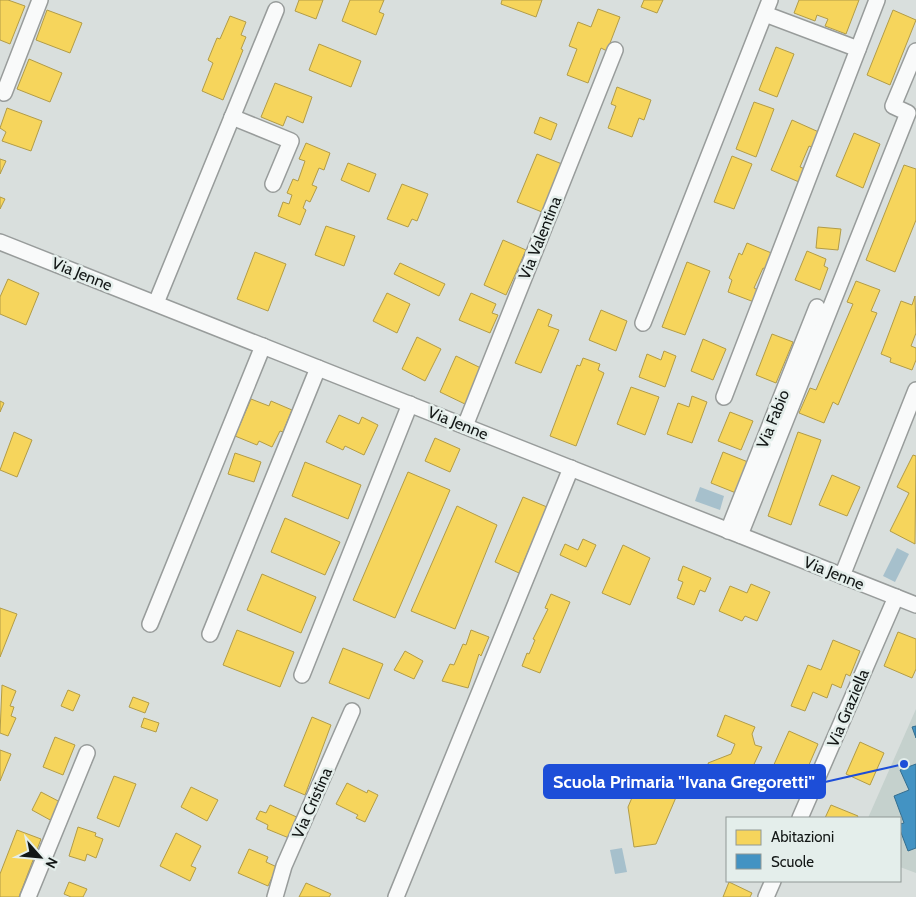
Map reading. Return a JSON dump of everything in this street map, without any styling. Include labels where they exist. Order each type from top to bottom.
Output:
[{"type":"street","points":[[4,93],[40,0]]},
{"type":"street","points":[[643,323],[770,0]]},
{"type":"street","points":[[724,397],[877,0]]},
{"type":"street","points":[[156,304],[278,6]]},
{"type":"street","points":[[765,14],[858,49]]},
{"type":"street","name":"Via Valentina","points":[[465,426],[616,50]]},
{"type":"street","points":[[734,533],[908,112],[893,106],[916,51]]},
{"type":"street","points":[[232,118],[291,141],[273,184]]},
{"type":"street","name":"Via Jenne","points":[[1,245],[156,304],[916,605]]},
{"type":"street","name":"Via Fabio","points":[[734,533],[817,307]]},
{"type":"street","points":[[150,624],[262,346]]},
{"type":"street","points":[[210,634],[318,368]]},
{"type":"street","points":[[842,576],[916,390]]},
{"type":"street","points":[[302,675],[410,404]]},
{"type":"street","points":[[396,897],[571,468]]},
{"type":"street","name":"Via Graziella","points":[[800,817],[896,597]]},
{"type":"street","name":"Via Cristina","points":[[275,897],[284,866],[352,711]]},
{"type":"street","points":[[28,897],[87,753]]},
{"type":"street","points":[[766,897],[773,882]]},
{"type":"shaded area","points":[[916,709],[916,873],[901,867],[901,817],[868,817]]},
{"type":"water","points":[[700,487],[724,496],[720,510],[695,501]]},
{"type":"water","points":[[897,548],[909,554],[895,582],[883,576]]},
{"type":"water","points":[[622,848],[627,872],[615,874],[610,850]]},
{"type":"building: Abitazioni","points":[[0,0],[8,0],[25,6],[10,44],[0,40]]},
{"type":"building: Abitazioni","points":[[299,0],[323,0],[316,19],[295,11]]},
{"type":"building: Abitazioni","points":[[350,0],[384,0],[379,12],[384,14],[376,35],[342,21]]},
{"type":"building: Abitazioni","points":[[502,0],[542,0],[536,17],[501,4]]},
{"type":"building: Abitazioni","points":[[644,0],[663,0],[657,13],[641,7]]},
{"type":"building: Abitazioni","points":[[799,0],[859,0],[846,34],[825,26],[828,19],[817,15],[815,21],[794,13]]},
{"type":"building: Abitazioni","points":[[598,9],[620,17],[607,51],[601,48],[588,83],[567,75],[577,49],[569,46],[578,22],[591,27]]},
{"type":"building: Abitazioni","points":[[47,10],[82,23],[70,53],[36,40]]},
{"type":"building: Abitazioni","points":[[893,10],[916,20],[890,85],[867,75]]},
{"type":"building: Abitazioni","points":[[230,16],[246,22],[241,35],[246,37],[241,49],[243,50],[223,100],[202,91],[213,63],[208,60],[217,38],[220,39]]},
{"type":"building: Abitazioni","points":[[319,44],[361,61],[351,87],[309,70]]},
{"type":"building: Abitazioni","points":[[776,47],[794,54],[777,97],[759,90]]},
{"type":"building: Abitazioni","points":[[29,59],[62,73],[50,102],[17,89]]},
{"type":"building: Abitazioni","points":[[275,83],[312,97],[303,123],[287,116],[283,126],[261,117]]},
{"type":"building: Abitazioni","points":[[617,87],[651,100],[644,120],[639,118],[632,137],[608,128],[616,106],[611,104]]},
{"type":"building: Abitazioni","points":[[754,102],[774,109],[756,157],[736,149]]},
{"type":"building: Abitazioni","points":[[7,108],[42,121],[31,151],[2,141],[6,132],[0,128]]},
{"type":"building: Abitazioni","points":[[540,117],[557,124],[551,140],[534,133]]},
{"type":"building: Abitazioni","points":[[792,120],[821,133],[814,148],[809,146],[800,167],[805,169],[799,182],[771,170]]},
{"type":"building: Abitazioni","points":[[854,133],[880,144],[863,188],[836,176]]},
{"type":"building: Abitazioni","points":[[306,143],[330,153],[324,170],[319,168],[312,185],[317,187],[310,202],[306,200],[303,208],[306,210],[300,225],[278,216],[283,202],[289,204],[292,195],[287,193],[293,179],[298,181],[305,161],[299,159]]},
{"type":"building: Abitazioni","points":[[537,154],[562,164],[542,212],[517,202]]},
{"type":"building: Abitazioni","points":[[732,156],[752,164],[734,209],[714,202]]},
{"type":"building: Abitazioni","points":[[0,159],[6,161],[0,174]]},
{"type":"building: Abitazioni","points":[[348,163],[376,174],[369,192],[341,180]]},
{"type":"building: Abitazioni","points":[[904,165],[916,169],[916,220],[895,272],[866,260]]},
{"type":"building: Abitazioni","points":[[402,184],[428,194],[417,221],[412,219],[408,227],[387,219]]},
{"type":"building: Abitazioni","points":[[0,197],[5,199],[0,209]]},
{"type":"building: Abitazioni","points":[[326,226],[355,236],[344,266],[315,255]]},
{"type":"building: Abitazioni","points":[[818,227],[841,229],[838,250],[816,248]]},
{"type":"building: Abitazioni","points":[[503,240],[526,250],[506,295],[484,285]]},
{"type":"building: Abitazioni","points":[[747,243],[774,254],[768,270],[763,268],[754,288],[758,290],[754,302],[728,292],[732,280],[729,278],[739,253],[742,255]]},
{"type":"building: Abitazioni","points":[[807,251],[826,259],[824,266],[828,268],[820,290],[795,280]]},
{"type":"building: Abitazioni","points":[[255,252],[286,264],[268,311],[237,299]]},
{"type":"building: Abitazioni","points":[[687,262],[710,271],[685,335],[662,327]]},
{"type":"building: Abitazioni","points":[[400,263],[445,284],[439,296],[394,274]]},
{"type":"building: Abitazioni","points":[[8,279],[39,293],[26,325],[0,314],[0,297]]},
{"type":"building: Abitazioni","points":[[856,281],[880,290],[871,311],[877,313],[838,405],[833,402],[824,423],[799,413],[810,388],[816,390],[853,304],[847,302]]},
{"type":"building: Abitazioni","points":[[387,293],[410,304],[397,333],[373,321]]},
{"type":"building: Abitazioni","points":[[471,293],[496,304],[492,313],[498,315],[490,333],[459,320]]},
{"type":"building: Abitazioni","points":[[915,296],[916,333],[911,346],[916,348],[916,360],[912,370],[890,362],[891,358],[881,354],[901,301],[912,305]]},
{"type":"building: Abitazioni","points":[[538,309],[552,315],[548,326],[559,330],[541,373],[515,363]]},
{"type":"building: Abitazioni","points":[[601,310],[627,321],[616,351],[589,340]]},
{"type":"building: Abitazioni","points":[[772,334],[793,342],[776,383],[756,375]]},
{"type":"building: Abitazioni","points":[[417,337],[441,349],[425,381],[402,369]]},
{"type":"building: Abitazioni","points":[[703,339],[726,349],[713,380],[691,371]]},
{"type":"building: Abitazioni","points":[[664,351],[676,356],[665,387],[639,377],[647,354],[661,360]]},
{"type":"building: Abitazioni","points":[[456,356],[483,369],[467,405],[440,392]]},
{"type":"building: Abitazioni","points":[[583,358],[600,364],[598,370],[604,373],[576,446],[550,436],[577,365],[580,366]]},
{"type":"building: Abitazioni","points":[[631,387],[659,397],[645,435],[617,424]]},
{"type":"building: Abitazioni","points":[[692,396],[707,402],[692,443],[667,434],[678,403],[689,407]]},
{"type":"building: Abitazioni","points":[[251,399],[269,406],[271,401],[292,410],[283,432],[280,431],[272,447],[259,441],[257,445],[235,436]]},
{"type":"building: Abitazioni","points":[[0,401],[4,403],[0,412]]},
{"type":"building: Abitazioni","points":[[730,412],[753,421],[741,450],[718,441]]},
{"type":"building: Abitazioni","points":[[339,415],[359,424],[362,417],[378,425],[364,455],[345,446],[343,450],[326,442]]},
{"type":"building: Abitazioni","points":[[14,432],[32,440],[17,477],[0,470]]},
{"type":"building: Abitazioni","points":[[798,432],[821,440],[791,525],[768,516]]},
{"type":"building: Abitazioni","points":[[435,438],[460,449],[450,472],[425,461]]},
{"type":"building: Abitazioni","points":[[723,452],[748,462],[736,493],[711,483]]},
{"type":"building: Abitazioni","points":[[235,453],[261,462],[254,482],[228,474]]},
{"type":"building: Abitazioni","points":[[913,455],[916,456],[915,544],[890,531],[909,493],[897,487]]},
{"type":"building: Abitazioni","points":[[305,462],[361,485],[348,519],[292,496]]},
{"type":"building: Abitazioni","points":[[408,472],[450,490],[395,618],[353,600]]},
{"type":"building: Abitazioni","points":[[832,475],[860,487],[847,516],[819,505]]},
{"type":"building: Abitazioni","points":[[523,497],[547,507],[519,573],[495,562]]},
{"type":"building: Abitazioni","points":[[457,506],[497,525],[455,629],[411,611]]},
{"type":"building: Abitazioni","points":[[285,518],[340,542],[325,575],[271,552]]},
{"type":"building: Abitazioni","points":[[583,539],[596,545],[586,567],[560,555],[565,544],[578,550]]},
{"type":"building: Abitazioni","points":[[623,545],[650,558],[630,605],[602,593]]},
{"type":"building: Abitazioni","points":[[683,566],[711,578],[705,592],[700,590],[694,605],[677,598],[683,582],[678,580]]},
{"type":"building: Abitazioni","points":[[262,574],[316,597],[301,633],[247,610]]},
{"type":"building: Abitazioni","points":[[751,584],[770,592],[757,621],[745,616],[742,621],[719,611],[730,586],[747,593]]},
{"type":"building: Abitazioni","points":[[551,594],[570,602],[540,673],[522,666],[548,609],[545,608]]},
{"type":"building: Abitazioni","points":[[0,608],[17,614],[0,657]]},
{"type":"building: Abitazioni","points":[[237,630],[294,652],[280,687],[223,665]]},
{"type":"building: Abitazioni","points":[[471,630],[489,637],[481,656],[479,654],[468,688],[442,681],[450,664],[454,665],[463,644],[466,645]]},
{"type":"building: Abitazioni","points":[[898,632],[916,639],[916,669],[912,678],[884,666]]},
{"type":"building: Abitazioni","points":[[833,640],[860,651],[850,676],[846,674],[841,688],[832,684],[827,698],[813,692],[805,711],[791,706],[808,665],[821,670]]},
{"type":"building: Abitazioni","points":[[343,648],[383,664],[369,699],[329,683]]},
{"type":"building: Abitazioni","points":[[405,651],[423,661],[414,679],[394,670]]},
{"type":"building: Abitazioni","points":[[2,685],[16,691],[10,706],[14,707],[11,716],[16,718],[8,736],[0,733]]},
{"type":"building: Abitazioni","points":[[68,690],[80,695],[73,711],[61,706]]},
{"type":"building: Abitazioni","points":[[133,697],[149,703],[145,713],[129,707]]},
{"type":"building: Abitazioni","points":[[725,715],[755,727],[752,734],[755,745],[762,747],[749,775],[717,787],[708,763],[731,754],[735,744],[717,736]]},
{"type":"building: Abitazioni","points":[[312,717],[331,725],[305,795],[284,786]]},
{"type":"building: Abitazioni","points":[[144,718],[159,723],[156,732],[141,727]]},
{"type":"building: Abitazioni","points":[[789,731],[818,744],[799,788],[781,780],[783,774],[772,769]]},
{"type":"building: Abitazioni","points":[[55,737],[75,745],[63,775],[43,767]]},
{"type":"building: Abitazioni","points":[[860,742],[884,753],[870,785],[846,774]]},
{"type":"building: Abitazioni","points":[[0,750],[11,754],[0,781]]},
{"type":"building: Abitazioni","points":[[114,776],[136,784],[119,827],[97,818]]},
{"type":"building: Abitazioni","points":[[640,779],[677,795],[656,844],[634,847],[628,807]]},
{"type":"building: Abitazioni","points":[[347,783],[367,793],[368,790],[378,795],[365,822],[356,818],[358,815],[336,804]]},
{"type":"building: Abitazioni","points":[[191,787],[218,800],[207,821],[181,807]]},
{"type":"building: Abitazioni","points":[[41,792],[62,803],[52,821],[32,810]]},
{"type":"building: Abitazioni","points":[[270,805],[301,819],[289,838],[267,829],[268,825],[256,819],[260,811],[266,813]]},
{"type":"building: Abitazioni","points":[[831,805],[858,816],[858,817],[825,817]]},
{"type":"building: Abitazioni","points":[[78,827],[96,833],[95,836],[103,839],[96,858],[87,854],[85,861],[69,856]]},
{"type":"building: Abitazioni","points":[[17,830],[41,839],[19,897],[0,897],[0,874]]},
{"type":"building: Abitazioni","points":[[176,833],[201,846],[191,866],[196,868],[190,881],[160,866]]},
{"type":"building: Abitazioni","points":[[249,849],[268,857],[266,862],[277,867],[268,886],[238,873]]},
{"type":"building: Abitazioni","points":[[69,882],[87,889],[83,897],[71,897],[64,894]]},
{"type":"building: Abitazioni","points":[[729,882],[752,893],[750,897],[723,897]]},
{"type":"building: Abitazioni","points":[[306,883],[331,894],[329,897],[299,897]]},
{"type":"building: Scuole","points":[[916,726],[916,738],[912,727]]},
{"type":"building: Scuole","points":[[916,764],[916,848],[908,851],[901,833],[901,824],[904,823],[894,796],[909,790],[900,770]]},
{"type":"place","name":"Scuola Primaria \"Ivana Gregoretti\"","points":[[904,764]]}]
